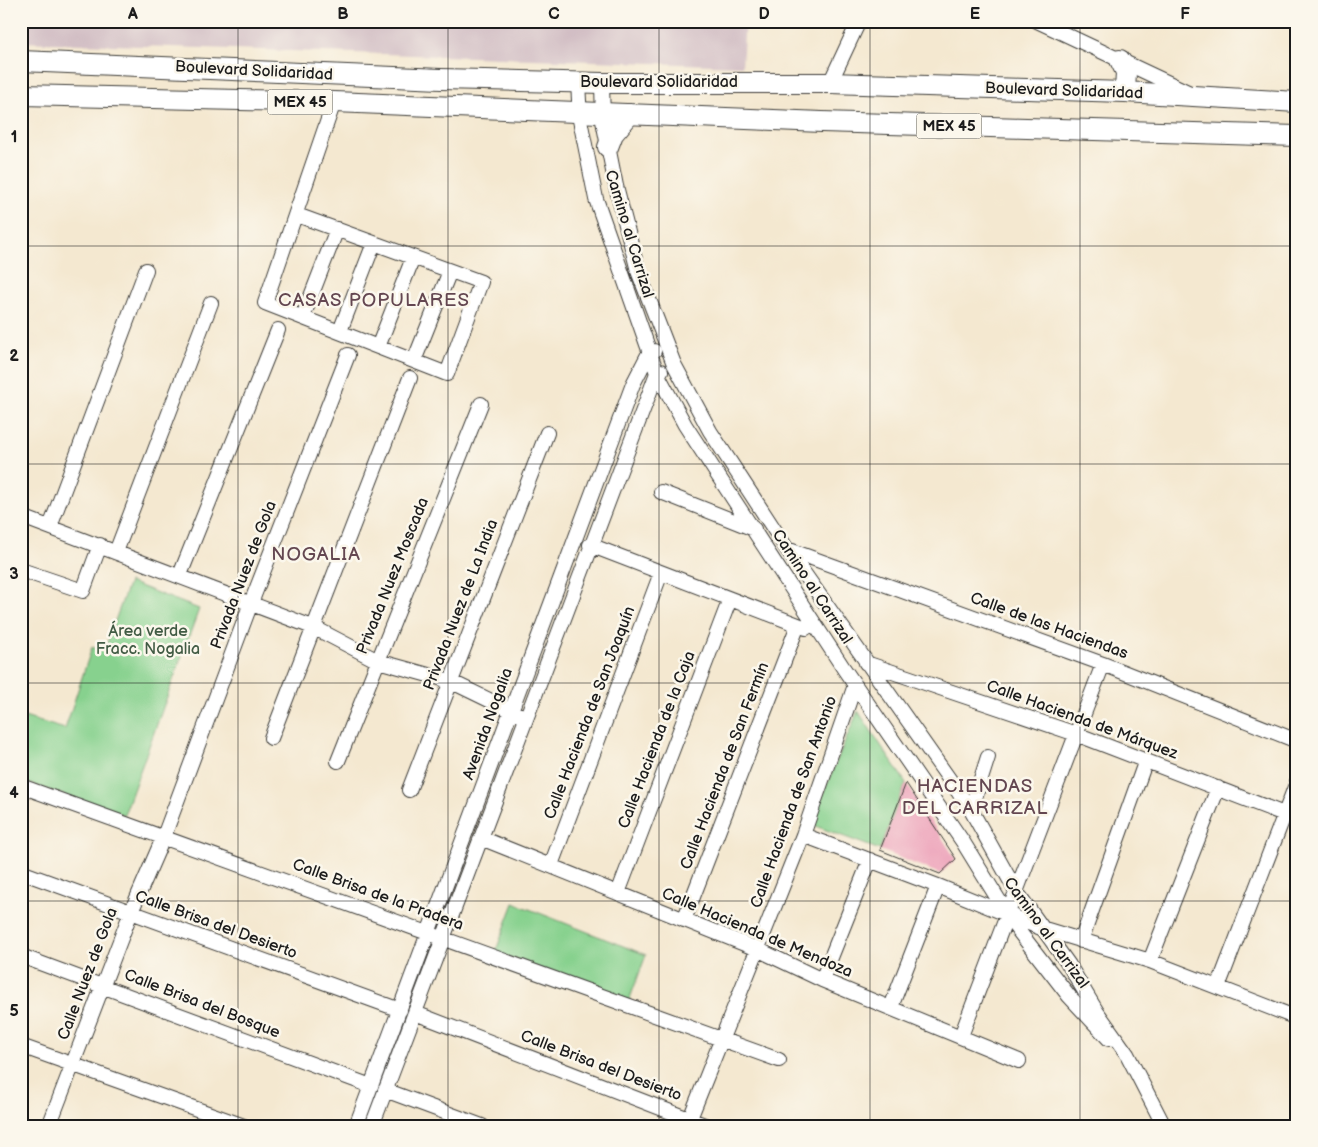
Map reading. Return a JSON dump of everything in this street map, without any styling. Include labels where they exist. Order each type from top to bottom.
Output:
[{"type":"highway","name":"Boulevard Solidaridad","points":[[21,60],[441,79],[602,83],[830,83],[1125,92],[1297,102]]},
{"type":"highway","points":[[1120,60],[1126,72],[1125,92]]},
{"type":"highway","name":"Boulevard Solidaridad","points":[[21,95],[334,102],[822,122],[1297,136]]},
{"type":"highway","points":[[608,147],[613,134],[630,114]]},
{"type":"street","points":[[830,83],[859,21]]},
{"type":"street","points":[[1036,21],[1200,97]]},
{"type":"street","name":"Camino al Carrizal","points":[[578,82],[579,112],[596,199],[657,373],[685,426],[875,716],[963,842],[1006,913],[1095,1026],[1127,1054]]},
{"type":"street","name":"Camino al Carrizal","points":[[602,83],[602,112],[608,147],[638,270],[674,364],[710,431],[787,549],[971,810],[1016,891],[1069,965],[1127,1054],[1164,1126]]},
{"type":"street","points":[[297,215],[480,282],[447,374],[303,316],[265,303],[297,215],[334,102]]},
{"type":"street","points":[[303,316],[337,229]]},
{"type":"street","points":[[340,331],[374,243]]},
{"type":"street","points":[[378,346],[413,258]]},
{"type":"street","points":[[50,527],[146,270]]},
{"type":"street","points":[[414,361],[450,271]]},
{"type":"street","points":[[116,552],[211,303]]},
{"type":"street","points":[[180,575],[278,330]]},
{"type":"street","points":[[650,353],[666,344]]},
{"type":"street","name":"Avenida Nogalia","points":[[372,1126],[415,1013],[436,935],[512,711],[633,384],[650,353]]},
{"type":"street","name":"Privada Nuez de Gola","points":[[164,836],[251,603],[348,355]]},
{"type":"street","points":[[657,373],[674,364]]},
{"type":"street","name":"Avenida Nogalia","points":[[356,1126],[400,1010],[481,838],[590,545],[657,373]]},
{"type":"street","points":[[271,738],[410,378]]},
{"type":"street","name":"Privada Nuez Moscada","points":[[338,761],[481,404]]},
{"type":"street","name":"Privada Nuez de La India","points":[[409,790],[547,434]]},
{"type":"street","points":[[661,492],[754,529]]},
{"type":"street","points":[[25,518],[180,575],[315,628],[378,661],[450,681],[526,717]]},
{"type":"street","points":[[21,570],[82,591],[100,545]]},
{"type":"street","points":[[590,545],[821,634]]},
{"type":"street","name":"Calle de las Haciendas","points":[[787,549],[1103,664],[1297,741]]},
{"type":"street","name":"Calle Hacienda de San Joaquín","points":[[551,865],[661,572]]},
{"type":"street","name":"Calle Hacienda de la Caja","points":[[618,893],[730,599]]},
{"type":"street","name":"Calle Hacienda de San Fermín","points":[[684,920],[798,625]]},
{"type":"street","name":"Calle Hacienda de Márquez","points":[[866,663],[1076,734],[1284,814]]},
{"type":"street","points":[[961,1036],[1006,913],[1103,664]]},
{"type":"street","name":"Calle Hacienda de San Antonio","points":[[689,1122],[803,835],[855,685]]},
{"type":"street","points":[[875,716],[894,701]]},
{"type":"street","points":[[971,810],[988,757]]},
{"type":"street","points":[[1081,941],[1146,760]]},
{"type":"street","points":[[1218,987],[1297,782]]},
{"type":"street","name":"Calle Brisa de la Pradera","points":[[21,786],[164,836],[779,1060]]},
{"type":"street","points":[[1150,961],[1218,788]]},
{"type":"street","points":[[803,835],[938,886],[1041,928],[1150,961],[1297,1018]]},
{"type":"street","name":"Calle Nuez de Gola","points":[[49,1126],[130,912],[164,836]]},
{"type":"street","name":"Calle Hacienda de Mendoza","points":[[481,838],[757,949],[822,980],[1019,1061]]},
{"type":"street","points":[[822,980],[870,860]]},
{"type":"street","name":"Calle Brisa del Desierto","points":[[21,872],[400,1010]]},
{"type":"street","points":[[891,1007],[938,886]]},
{"type":"street","name":"Calle Brisa del Bosque","points":[[21,956],[370,1086]]},
{"type":"street","name":"Calle Brisa del Desierto","points":[[415,1013],[689,1122],[707,1126]]},
{"type":"street","points":[[21,1046],[244,1126]]},
{"type":"street","points":[[385,1090],[482,1126]]},
{"type":"shaded area","points":[[21,21],[745,21],[742,66],[21,42]]},
{"type":"green space","name":"Área verde Fracc. Nogalia","points":[[129,582],[199,609],[124,815],[21,781],[21,716],[65,729],[92,647],[104,651]]},
{"type":"green space","points":[[858,711],[906,783],[880,850],[810,824]]},
{"type":"green space","points":[[514,903],[646,955],[629,1001],[495,953]]},
{"type":"building","points":[[906,783],[956,859],[940,874],[880,850]]},
{"type":"district","name":"CASAS POPULARES","points":[[374,300]]},
{"type":"district","name":"NOGALIA","points":[[316,554]]},
{"type":"district","name":"HACIENDAS DEL CARRIZAL","points":[[975,797]]}]
